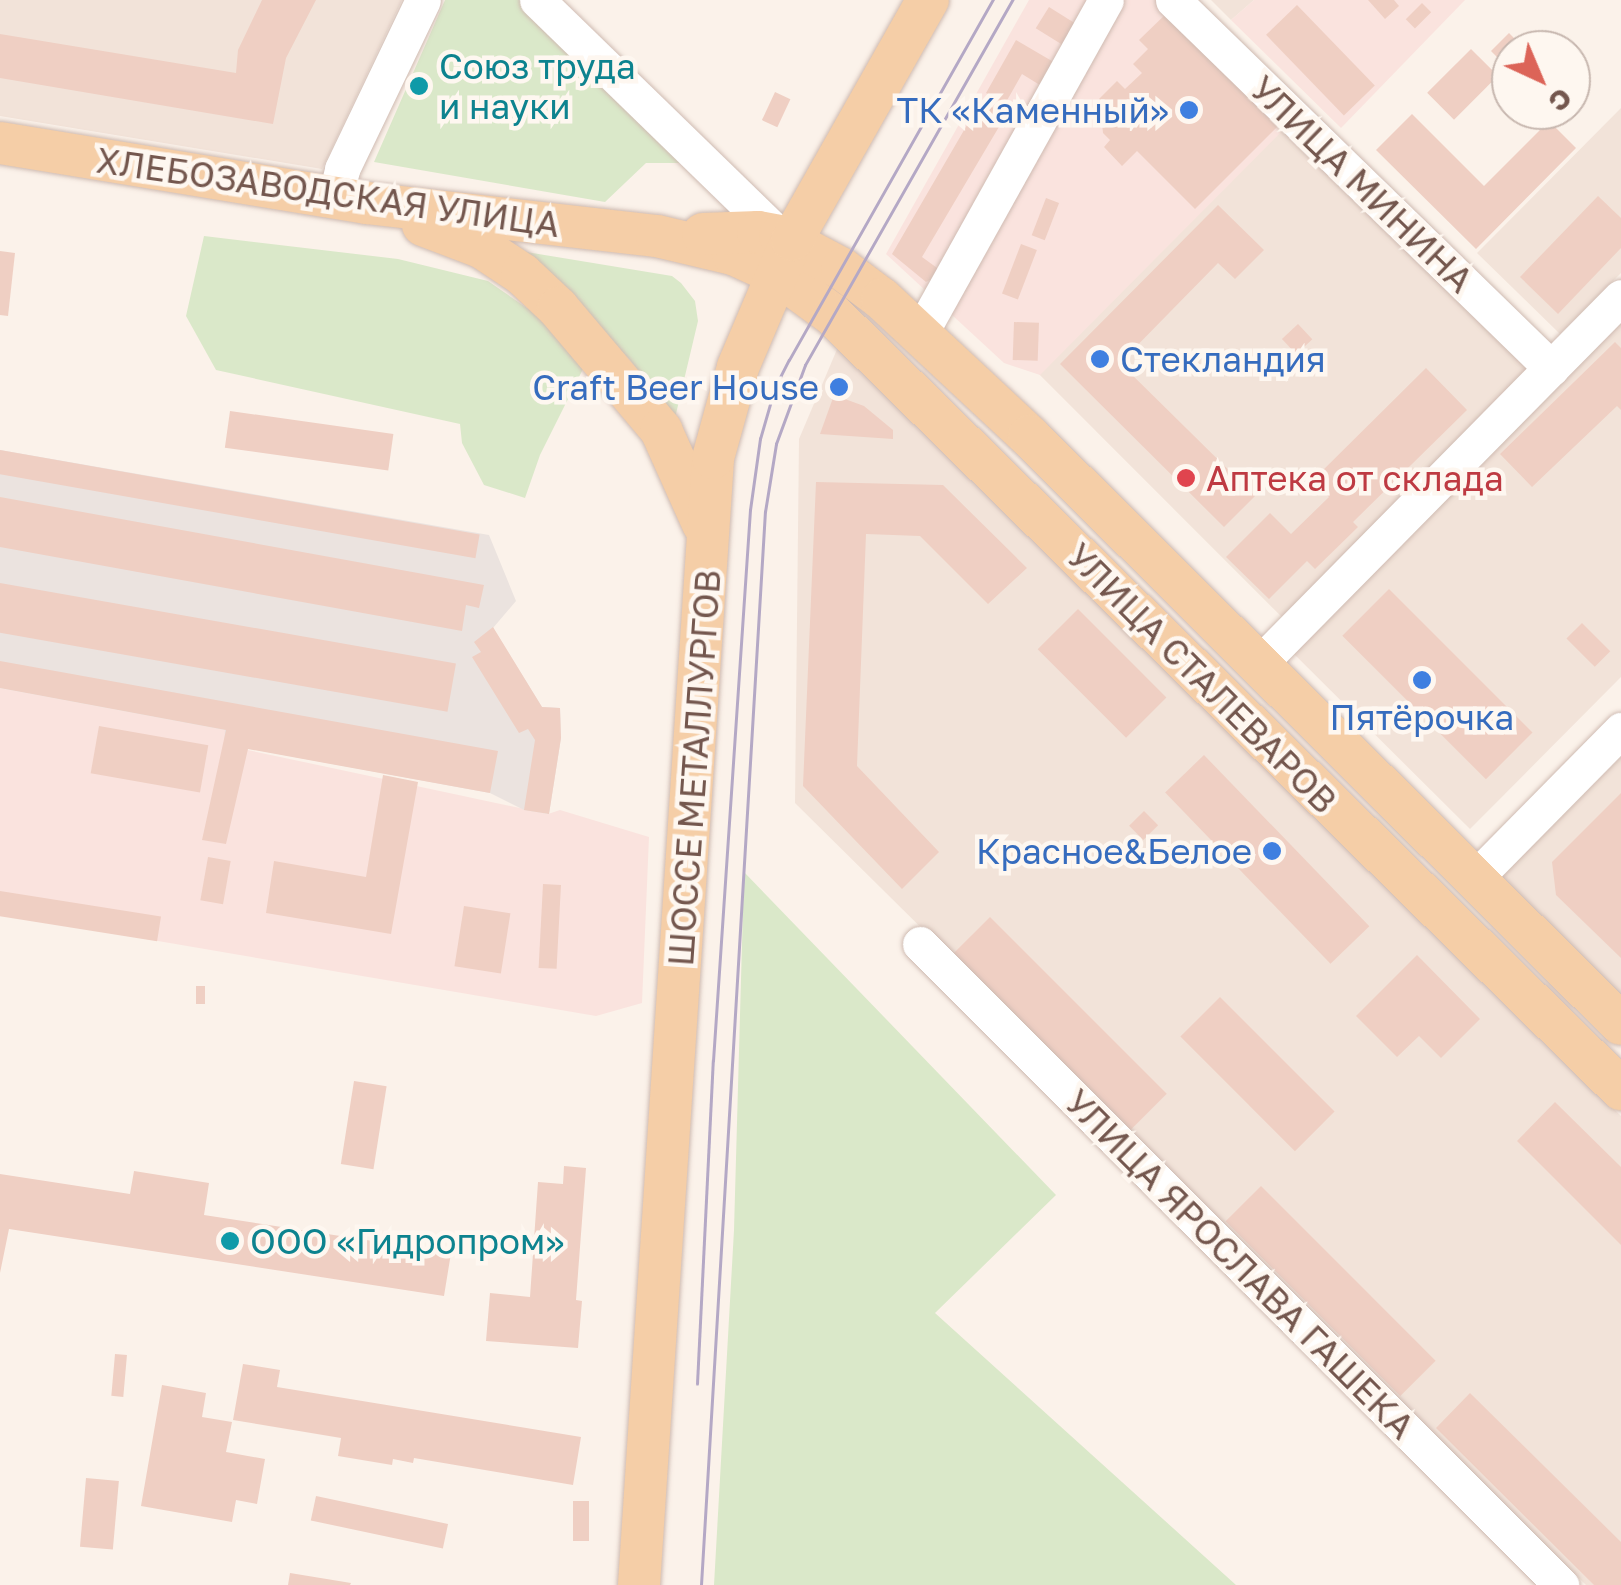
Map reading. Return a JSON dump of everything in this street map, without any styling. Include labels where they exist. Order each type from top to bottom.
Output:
[{"type":"main road","name":"ШОССЕ МЕТАЛЛУРГОВ","points":[[639,1585],[712,458],[722,413],[783,250],[928,0]]},
{"type":"main road","name":"ХЛЕБОЗАВОДСКАЯ УЛИЦА","points":[[0,143],[351,200],[657,236],[733,254],[783,250]]},
{"type":"main road","points":[[351,200],[481,247],[522,274],[558,308],[661,430],[708,539]]},
{"type":"main road","name":"УЛИЦА СТАЛЕВАРОВ","points":[[783,250],[854,278],[920,334],[1621,1024]]},
{"type":"main road","name":"УЛИЦА СТАЛЕВАРОВ","points":[[783,250],[833,314],[1621,1090]]},
{"type":"main road","points":[[888,369],[920,334]]},
{"type":"main road","points":[[1224,699],[1258,664]]},
{"type":"street","points":[[351,200],[342,169],[422,0]]},
{"type":"street","name":"УЛИЦА СТАЛЕВАРОВ","points":[[537,0],[783,250]]},
{"type":"street","points":[[920,334],[1106,0]]},
{"type":"street","name":"УЛИЦА МИНИНА","points":[[1173,0],[1551,368]]},
{"type":"street","points":[[1258,664],[1621,298]]},
{"type":"street","points":[[1474,878],[1621,730]]},
{"type":"street","name":"УЛИЦА ЯРОСЛАВА ГАШЕКА","points":[[920,944],[1561,1585]]},
{"type":"shaded area","points":[[0,0],[402,0],[322,169],[0,116]]},
{"type":"shaded area","points":[[1029,0],[1164,0],[1289,124],[1040,375],[1004,363],[886,254]]},
{"type":"shaded area","points":[[1211,0],[1254,0],[1231,20]]},
{"type":"shaded area","points":[[1254,0],[1465,0],[1341,128],[1231,20]]},
{"type":"shaded area","points":[[1621,108],[1621,273],[1560,334],[1477,253]]},
{"type":"shaded area","points":[[1288,124],[1531,367],[1282,617],[1038,374]]},
{"type":"shaded area","points":[[1621,319],[1621,677],[1470,829],[1291,651]]},
{"type":"shaded area","points":[[838,347],[1621,1116],[1621,1585],[1586,1585],[795,803],[799,439]]},
{"type":"shaded area","points":[[0,450],[489,535],[516,601],[493,628],[542,707],[560,708],[561,738],[549,814],[524,810],[490,793],[224,744],[225,730],[0,688]]},
{"type":"shaded area","points":[[0,688],[226,730],[224,745],[548,814],[560,810],[649,837],[642,1003],[596,1016],[0,914]]},
{"type":"shaded area","points":[[1621,757],[1621,996],[1501,877]]},
{"type":"green space","points":[[445,0],[523,0],[686,163],[646,163],[605,202],[374,162]]},
{"type":"green space","points":[[204,236],[398,259],[488,281],[537,315],[586,363],[540,455],[525,498],[484,485],[462,443],[460,424],[216,370],[186,316]]},
{"type":"green space","points":[[502,248],[672,276],[681,283],[695,301],[698,321],[675,418],[630,360],[548,273]]},
{"type":"green space","points":[[744,872],[1056,1195],[935,1313],[1236,1585],[714,1585],[734,1230]]},
{"type":"building","points":[[262,0],[316,0],[286,58],[273,124],[0,78],[0,34],[236,73],[238,50]]},
{"type":"building","points":[[1368,0],[1394,0],[1399,6],[1385,19]]},
{"type":"building","points":[[1422,3],[1431,12],[1415,28],[1406,19]]},
{"type":"building","points":[[1297,5],[1375,86],[1344,115],[1266,35]]},
{"type":"building","points":[[1049,7],[1082,28],[1069,49],[1036,28]]},
{"type":"building","name":"ТК «Каменный»","points":[[1172,8],[1284,120],[1195,209],[1137,151],[1122,166],[1104,147],[1110,140],[1103,133],[1101,114],[1107,107],[1099,99],[1117,81],[1125,89],[1142,73],[1133,64],[1148,49],[1139,40]]},
{"type":"building","points":[[1016,40],[1057,64],[1043,87],[1022,74],[1005,104],[986,93]]},
{"type":"building","points":[[1471,49],[1491,69],[1491,83],[1454,120],[1427,93]]},
{"type":"building","points":[[775,92],[790,99],[777,127],[762,120]]},
{"type":"building","points":[[981,101],[1006,115],[922,257],[944,273],[926,282],[892,254]]},
{"type":"building","points":[[1412,114],[1484,186],[1540,130],[1558,130],[1576,148],[1476,249],[1376,150]]},
{"type":"building","points":[[1598,196],[1621,218],[1621,248],[1558,314],[1520,277]]},
{"type":"building","points":[[1046,198],[1059,203],[1045,240],[1032,235]]},
{"type":"building","points":[[1218,205],[1264,250],[1235,279],[1218,263],[1120,363],[1255,496],[1224,527],[1060,364]]},
{"type":"building","points":[[1021,244],[1037,250],[1018,300],[1002,293]]},
{"type":"building","points":[[0,251],[15,253],[8,316],[0,315]]},
{"type":"building","points":[[1014,322],[1039,323],[1038,361],[1013,360]]},
{"type":"building","points":[[1298,324],[1312,339],[1296,354],[1282,339]]},
{"type":"building","points":[[1615,342],[1621,348],[1621,410],[1617,406],[1532,487],[1500,454]]},
{"type":"building","points":[[1426,368],[1467,410],[1353,522],[1358,527],[1315,569],[1307,561],[1269,599],[1226,557],[1270,513],[1291,534],[1329,497],[1312,481]]},
{"type":"building","points":[[834,395],[864,406],[893,430],[893,439],[820,434]]},
{"type":"building","points":[[230,411],[393,434],[388,471],[225,448]]},
{"type":"building","points":[[0,450],[480,535],[475,558],[0,474]]},
{"type":"building","points":[[816,482],[943,485],[1027,568],[988,604],[920,536],[866,534],[857,766],[939,852],[902,889],[803,786]]},
{"type":"building","points":[[0,497],[484,585],[479,608],[466,605],[462,631],[0,547]]},
{"type":"building","points":[[0,583],[456,663],[447,712],[0,633]]},
{"type":"building","points":[[1389,589],[1533,733],[1486,779],[1342,636]]},
{"type":"building","points":[[1078,609],[1166,697],[1126,738],[1038,649]]},
{"type":"building","points":[[1582,623],[1610,651],[1595,667],[1566,639]]},
{"type":"building","points":[[493,627],[542,707],[560,708],[561,738],[549,814],[524,810],[535,740],[528,729],[519,733],[472,657],[481,652],[474,642]]},
{"type":"building","points":[[0,661],[498,751],[490,793],[248,749],[226,844],[202,840],[226,730],[0,688]]},
{"type":"building","points":[[99,726],[208,745],[200,793],[91,773]]},
{"type":"building","points":[[1204,755],[1369,926],[1330,964],[1165,793]]},
{"type":"building","points":[[383,775],[418,782],[391,934],[266,913],[274,861],[366,877]]},
{"type":"building","points":[[1621,793],[1621,958],[1556,895],[1552,862]]},
{"type":"building","points":[[1144,811],[1158,825],[1143,840],[1129,826]]},
{"type":"building","points":[[208,857],[231,861],[223,904],[200,900]]},
{"type":"building","points":[[543,884],[561,885],[557,969],[539,968]]},
{"type":"building","points":[[0,891],[161,916],[157,941],[0,916]]},
{"type":"building","points":[[464,906],[510,913],[501,974],[454,966]]},
{"type":"building","points":[[990,917],[1167,1094],[1131,1130],[954,953]]},
{"type":"building","points":[[1417,955],[1480,1019],[1441,1058],[1419,1036],[1397,1057],[1356,1016]]},
{"type":"building","points":[[196,986],[205,986],[205,1004],[196,1004]]},
{"type":"building","points":[[1220,997],[1335,1112],[1295,1151],[1180,1037]]},
{"type":"building","points":[[354,1081],[387,1086],[373,1169],[341,1164]]},
{"type":"building","points":[[1555,1102],[1621,1167],[1621,1245],[1517,1141]]},
{"type":"building","points":[[564,1166],[586,1168],[576,1300],[582,1301],[578,1348],[486,1341],[490,1293],[530,1297],[538,1182],[563,1184]]},
{"type":"building","name":"ООО «Гидропром»","points":[[134,1171],[209,1183],[204,1215],[451,1253],[444,1296],[9,1229],[0,1273],[0,1174],[130,1194]]},
{"type":"building","points":[[1261,1186],[1436,1361],[1400,1396],[1226,1221]]},
{"type":"building","points":[[115,1354],[127,1355],[123,1397],[111,1396]]},
{"type":"building","points":[[243,1364],[280,1370],[277,1387],[581,1437],[573,1485],[414,1458],[413,1463],[393,1459],[392,1465],[338,1456],[341,1438],[233,1420]]},
{"type":"building","points":[[162,1385],[206,1393],[202,1417],[232,1422],[226,1452],[265,1459],[257,1504],[236,1500],[232,1522],[141,1506]]},
{"type":"building","points":[[1470,1393],[1621,1542],[1621,1585],[1594,1585],[1436,1428]]},
{"type":"building","points":[[86,1478],[119,1481],[113,1550],[80,1547]]},
{"type":"building","points":[[316,1496],[448,1524],[443,1549],[311,1520]]},
{"type":"building","points":[[573,1501],[589,1501],[589,1541],[573,1541]]},
{"type":"building","points":[[290,1573],[351,1583],[288,1585]]},
{"type":"tram line","points":[[697,1384],[713,1061],[750,510],[760,439],[775,387],[789,360],[993,0]]},
{"type":"tram line","points":[[701,1585],[765,512],[776,444],[805,365],[1012,0]]},
{"type":"place","name":"Союз труда и науки","points":[[419,86]]},
{"type":"place","name":"ТК «Каменный»","points":[[1189,110]]},
{"type":"place","name":"Стекландия","points":[[1100,359]]},
{"type":"place","name":"Craft Beer House","points":[[839,387]]},
{"type":"place","name":"Аптека от склада","points":[[1186,478]]},
{"type":"place","name":"Пятёрочка","points":[[1422,680]]},
{"type":"place","name":"Красное&Белое","points":[[1272,851]]},
{"type":"place","name":"ООО «Гидропром»","points":[[230,1241]]}]
